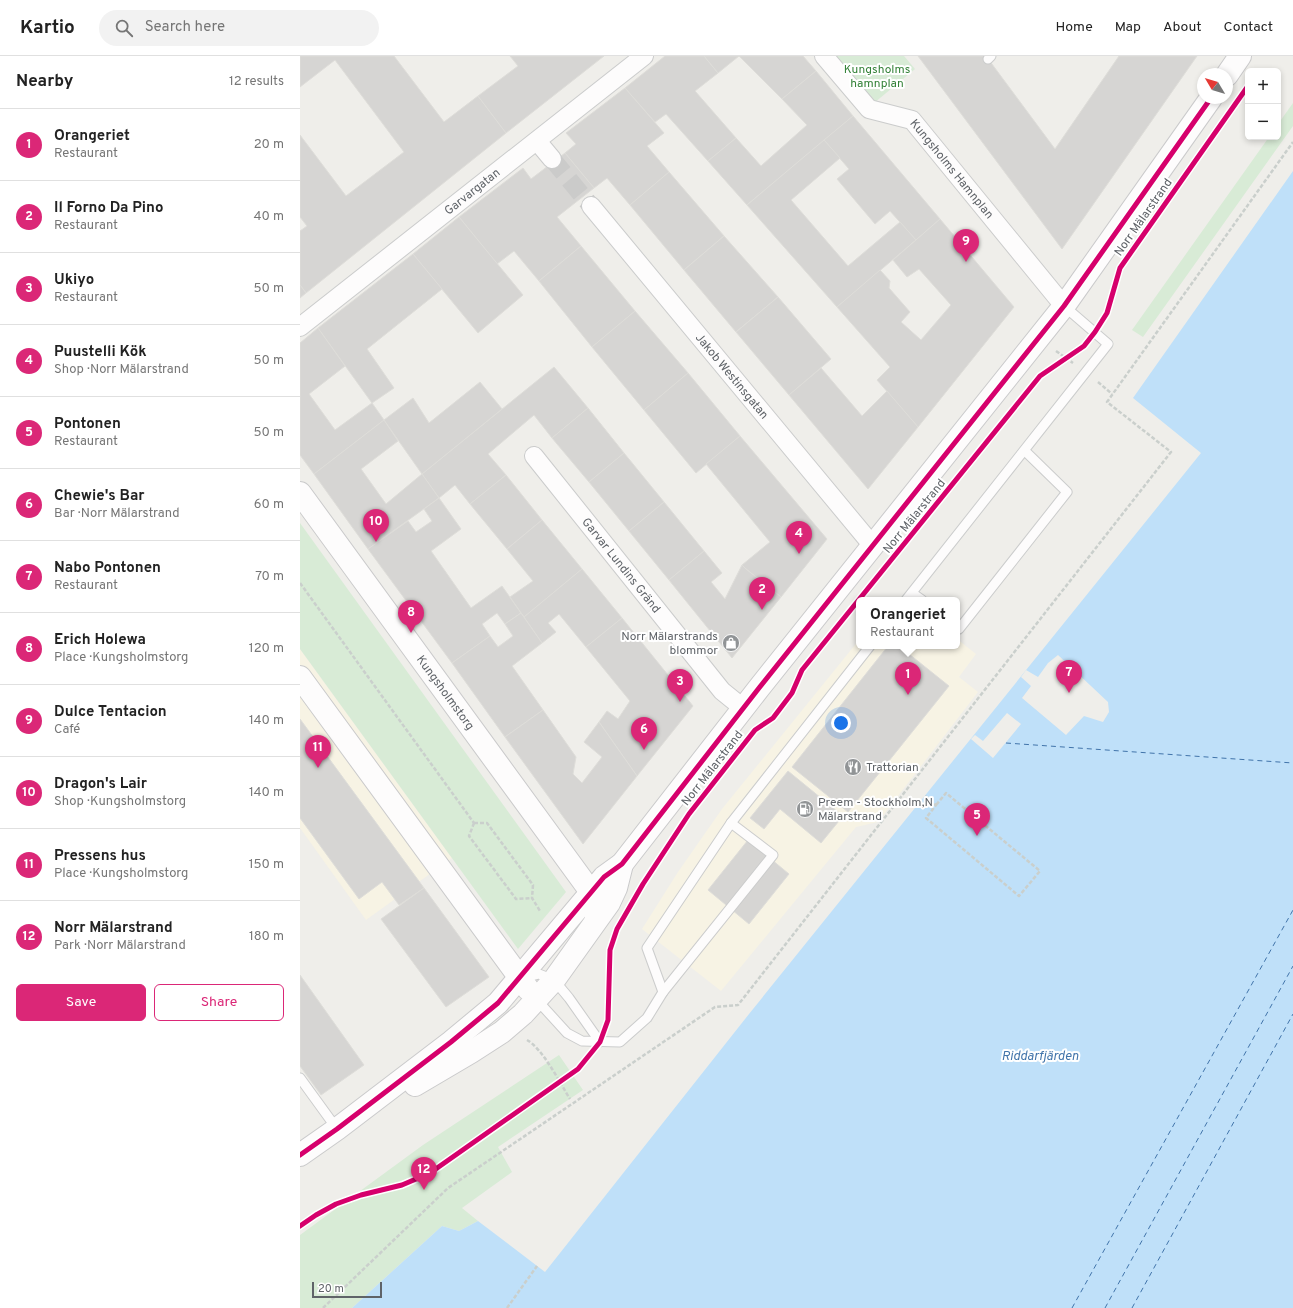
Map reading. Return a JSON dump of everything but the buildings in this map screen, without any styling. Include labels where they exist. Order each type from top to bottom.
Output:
[{"type":"street","name":"Garvargatan","points":[[300,327],[644,56]]},
{"type":"street","name":"Kungsholms Hamnplan","points":[[824,56],[869,109],[912,120],[1064,306]]},
{"type":"street","points":[[1232,68],[1240,56]]},
{"type":"street","name":"Norr Mälarstrand","points":[[300,1155],[337,1129],[451,1042],[498,1003],[604,877],[622,864],[743,708],[1039,339],[1207,104]]},
{"type":"street","points":[[537,141],[552,159]]},
{"type":"street","name":"Jakob Westinsgatan","points":[[591,206],[873,546]]},
{"type":"street","name":"Garvar Lundins Gränd","points":[[534,456],[722,691],[743,708]]},
{"type":"street","name":"Kungsholmstorg","points":[[300,493],[591,892]]},
{"type":"street","points":[[300,677],[519,979],[536,1000]]},
{"type":"street","name":"Norr Mälarstrand","points":[[337,1129],[483,1044],[512,1024],[554,980],[609,903],[616,888],[622,864]]},
{"type":"street","points":[[591,892],[595,904],[596,920]]},
{"type":"lane","points":[[909,596],[1108,344],[1064,306]]},
{"type":"lane","points":[[960,628],[1067,492],[1025,451]]},
{"type":"lane","points":[[664,992],[647,948],[731,823],[868,649]]},
{"type":"lane","points":[[536,1000],[567,1033],[582,1041],[620,1042],[648,1018],[664,992],[773,855],[731,823]]},
{"type":"lane","points":[[519,979],[539,974],[554,980],[570,998],[600,1042]]},
{"type":"lane","points":[[300,1078],[337,1129]]},
{"type":"path","points":[[323,1308],[448,1188],[715,1007],[738,1005],[1171,452],[1107,402],[1293,142]]},
{"type":"path","points":[[1060,362],[1084,346],[1095,332]]},
{"type":"path","points":[[1039,339],[1112,394]]},
{"type":"path","points":[[300,583],[474,824]]},
{"type":"path","points":[[946,793],[1040,871],[1019,896],[926,818],[936,805],[946,793]]},
{"type":"path","points":[[925,796],[936,805]]},
{"type":"path","points":[[474,824],[487,823],[533,885],[532,898],[540,911]]},
{"type":"path","points":[[474,824],[469,836],[516,899],[532,898]]},
{"type":"path","points":[[523,1038],[533,1044],[570,1099]]},
{"type":"path","points":[[553,1086],[566,1077]]},
{"type":"path","points":[[507,1308],[537,1266]]},
{"type":"shaded area","points":[[960,641],[976,654],[959,677],[978,692],[878,822],[856,827],[721,991],[642,929],[678,872],[722,809],[856,644],[856,649],[960,649]]},
{"type":"shaded area","points":[[300,649],[452,858],[366,920],[300,828]]},
{"type":"green space","name":"Kungsholms hamnplan","points":[[836,56],[904,56],[915,69],[874,103]]},
{"type":"green space","points":[[1293,103],[1293,126],[1143,337],[1132,330],[1267,140],[1281,140],[1281,120]]},
{"type":"green space","points":[[300,523],[566,892],[518,949],[300,649]]},
{"type":"green space","points":[[559,1055],[583,1090],[498,1147],[512,1172],[462,1208],[478,1221],[459,1231],[442,1226],[352,1308],[300,1308],[300,1235],[423,1145]]},
{"type":"water","name":"Riddarfjärden","points":[[1293,171],[1293,1308],[352,1308],[442,1226],[459,1231],[478,1221],[545,1272],[749,1014],[1201,453],[1133,398]]},
{"type":"pier","points":[[1058,655],[1108,702],[1109,712],[1103,722],[1084,716],[1066,735],[1022,698],[1031,686],[1021,677],[1026,670],[1038,677],[1048,663]]},
{"type":"pier","points":[[1007,713],[1021,724],[993,758],[971,739],[975,735],[983,741]]},
{"type":"ferry route","points":[[1006,743],[1293,763]]},
{"type":"ferry route","points":[[1072,1308],[1293,910]]},
{"type":"ferry route","points":[[1105,1308],[1293,966]]},
{"type":"ferry route","points":[[1132,1308],[1293,1014]]},
{"type":"tunnel","points":[[552,159],[591,206]]},
{"type":"cycle path","points":[[861,597],[1040,376],[1084,346],[1095,332],[1107,313],[1120,268],[1245,90]]},
{"type":"cycle path","points":[[300,1155],[337,1129],[451,1042],[498,1003],[604,877],[622,864],[759,688],[1064,306],[1207,104]]},
{"type":"cycle path","points":[[300,1226],[336,1204],[361,1195],[402,1185],[430,1173],[578,1069],[600,1042],[608,1020],[610,950],[617,929],[643,884],[689,814],[755,730],[773,718],[792,693],[802,670],[856,603]]},
{"type":"place","name":"Dulce Tentacion","points":[[966,262]]},
{"type":"place","name":"Dragon's Lair","points":[[376,542]]},
{"type":"place","name":"Puustelli Kök","points":[[799,554]]},
{"type":"place","name":"Il Forno Da Pino","points":[[762,610]]},
{"type":"place","name":"Erich Holewa","points":[[411,633]]},
{"type":"place","name":"Norr Mälarstrands blommor","points":[[731,643]]},
{"type":"place","name":"Nabo Pontonen","points":[[1069,693]]},
{"type":"place","name":"Orangeriet","points":[[908,695]]},
{"type":"place","name":"Ukiyo","points":[[680,702]]},
{"type":"place","name":"Chewie's Bar","points":[[644,750]]},
{"type":"place","name":"Trattorian","points":[[853,767]]},
{"type":"place","name":"Pressens hus","points":[[318,768]]},
{"type":"place","name":"Preem - Stockholm,N Mälarstrand","points":[[805,809]]},
{"type":"place","name":"Pontonen","points":[[977,836]]},
{"type":"place","name":"Norr Mälarstrand","points":[[424,1190]]}]
